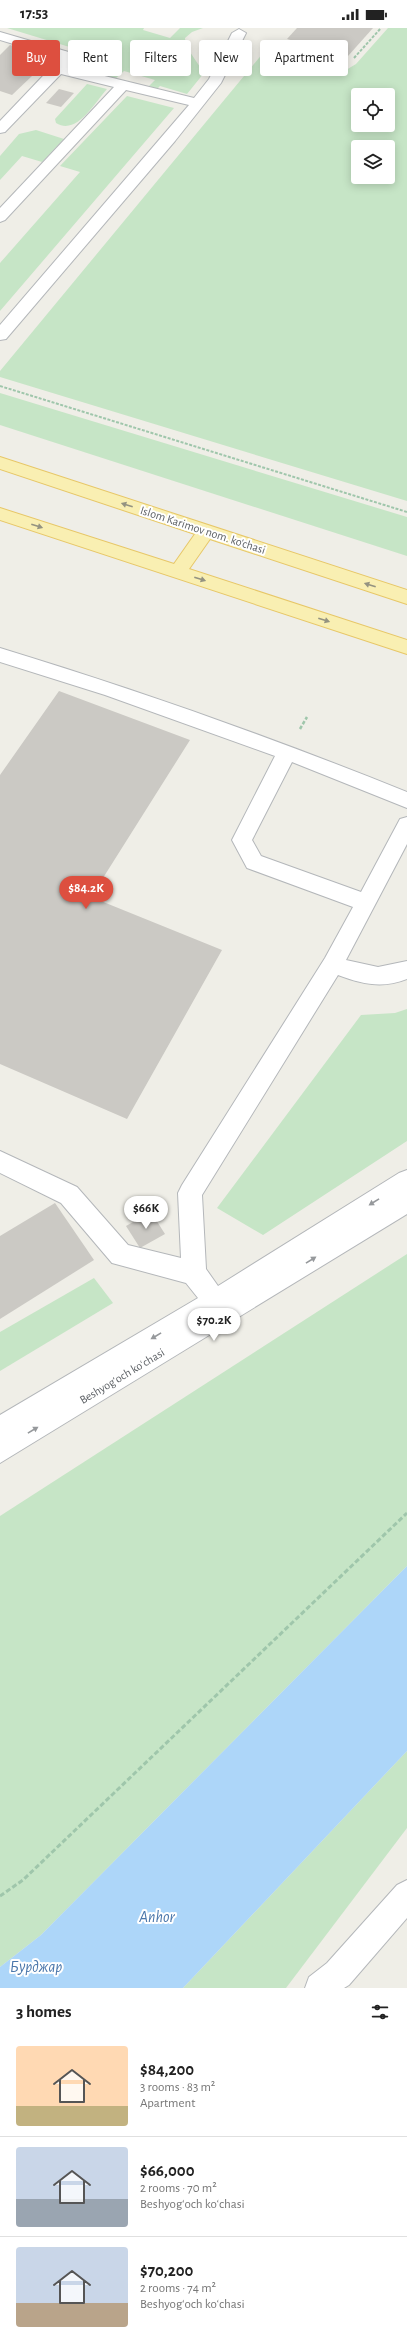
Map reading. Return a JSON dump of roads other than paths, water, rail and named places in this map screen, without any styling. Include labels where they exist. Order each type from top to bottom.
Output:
[{"type":"main road","name":"Islom Karimov nom. ko'chasi","points":[[0,462],[407,597]]},
{"type":"main road","points":[[0,514],[407,647]]},
{"type":"main road","points":[[178,572],[206,531]]},
{"type":"street","points":[[0,335],[170,138],[216,80],[239,33]]},
{"type":"street","points":[[0,36],[14,40]]},
{"type":"street","points":[[60,53],[67,56],[67,60],[60,68]]},
{"type":"street","points":[[60,69],[197,103]]},
{"type":"street","points":[[0,129],[52,76]]},
{"type":"street","points":[[0,217],[123,85]]},
{"type":"street","points":[[0,655],[112,690],[287,752],[407,800]]},
{"type":"street","points":[[287,752],[242,840],[254,862],[366,903]]},
{"type":"street","points":[[219,1308],[194,1273],[190,1193],[333,964],[407,825]]},
{"type":"street","points":[[333,964],[368,977],[386,976],[407,970]]},
{"type":"street","points":[[0,1162],[69,1195],[121,1255],[194,1273]]},
{"type":"street","name":"Beshyogʻoch koʻchasi","points":[[0,1450],[219,1308],[407,1181]]},
{"type":"street","name":"Beshyogʻoch koʻchasi","points":[[0,1429],[219,1308],[407,1200]]},
{"type":"street","points":[[320,1988],[338,1974],[407,1895]]},
{"type":"water","name":"Anhor","points":[[407,1566],[407,1751],[183,1988],[0,1988],[0,1967],[41,1935]]},
{"type":"water label","name":"Бурджар","points":[[36,1966]]}]
